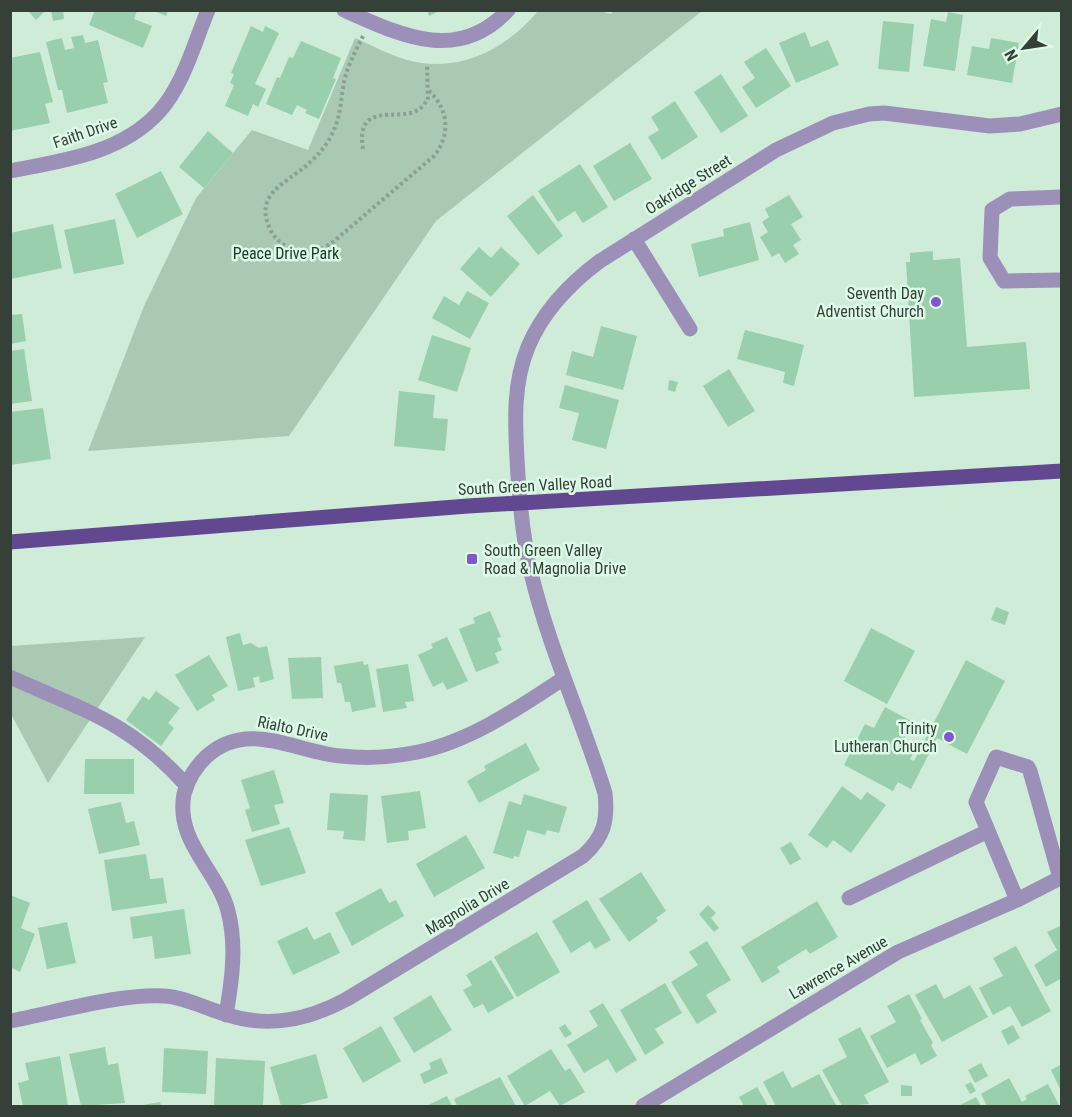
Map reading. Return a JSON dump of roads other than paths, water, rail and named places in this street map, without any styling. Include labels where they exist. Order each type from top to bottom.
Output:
[{"type":"main road","name":"South Green Valley Road","points":[[10,542],[468,506],[1062,471]]},
{"type":"street","name":"Faith Drive","points":[[10,171],[96,151],[129,136],[143,126],[158,113],[170,97],[208,10]]},
{"type":"street","points":[[344,10],[368,17],[404,36],[422,40],[446,41],[483,30],[508,10]]},
{"type":"street","name":"Oakridge Street","points":[[520,504],[515,420],[518,380],[528,348],[544,318],[574,282],[634,239],[784,145],[817,129],[869,114],[898,114],[990,126],[1020,124],[1062,114]]},
{"type":"street","points":[[1062,197],[1010,199],[992,210],[990,258],[1004,281],[1062,280]]},
{"type":"street","points":[[634,239],[690,329]]},
{"type":"street","name":"Magnolia Drive","points":[[10,1022],[150,996],[174,997],[246,1020],[283,1022],[315,1016],[583,856],[594,846],[606,823],[605,793],[564,678],[530,570],[520,504]]},
{"type":"street","points":[[10,677],[94,712],[126,730],[159,755],[187,786]]},
{"type":"street","name":"Rialto Drive","points":[[226,1015],[232,971],[231,930],[221,891],[187,834],[183,810],[187,786],[196,768],[214,749],[238,738],[262,738],[340,756],[402,755],[461,738],[564,678]]},
{"type":"street","points":[[1017,900],[976,798],[996,757],[999,756],[1028,767],[1061,878]]},
{"type":"street","points":[[849,898],[988,831]]},
{"type":"street","name":"Lawrence Avenue","points":[[643,1107],[898,952],[1017,900],[1061,878]]},
{"type":"place","name":"Seventh Day Adventist Church","points":[[936,302]]},
{"type":"place","name":"South Green Valley Road & Magnolia Drive","points":[[472,559]]},
{"type":"place","name":"Trinity Lutheran Church","points":[[949,737]]},
{"type":"park label","name":"Peace Drive Park","points":[[286,253]]}]
